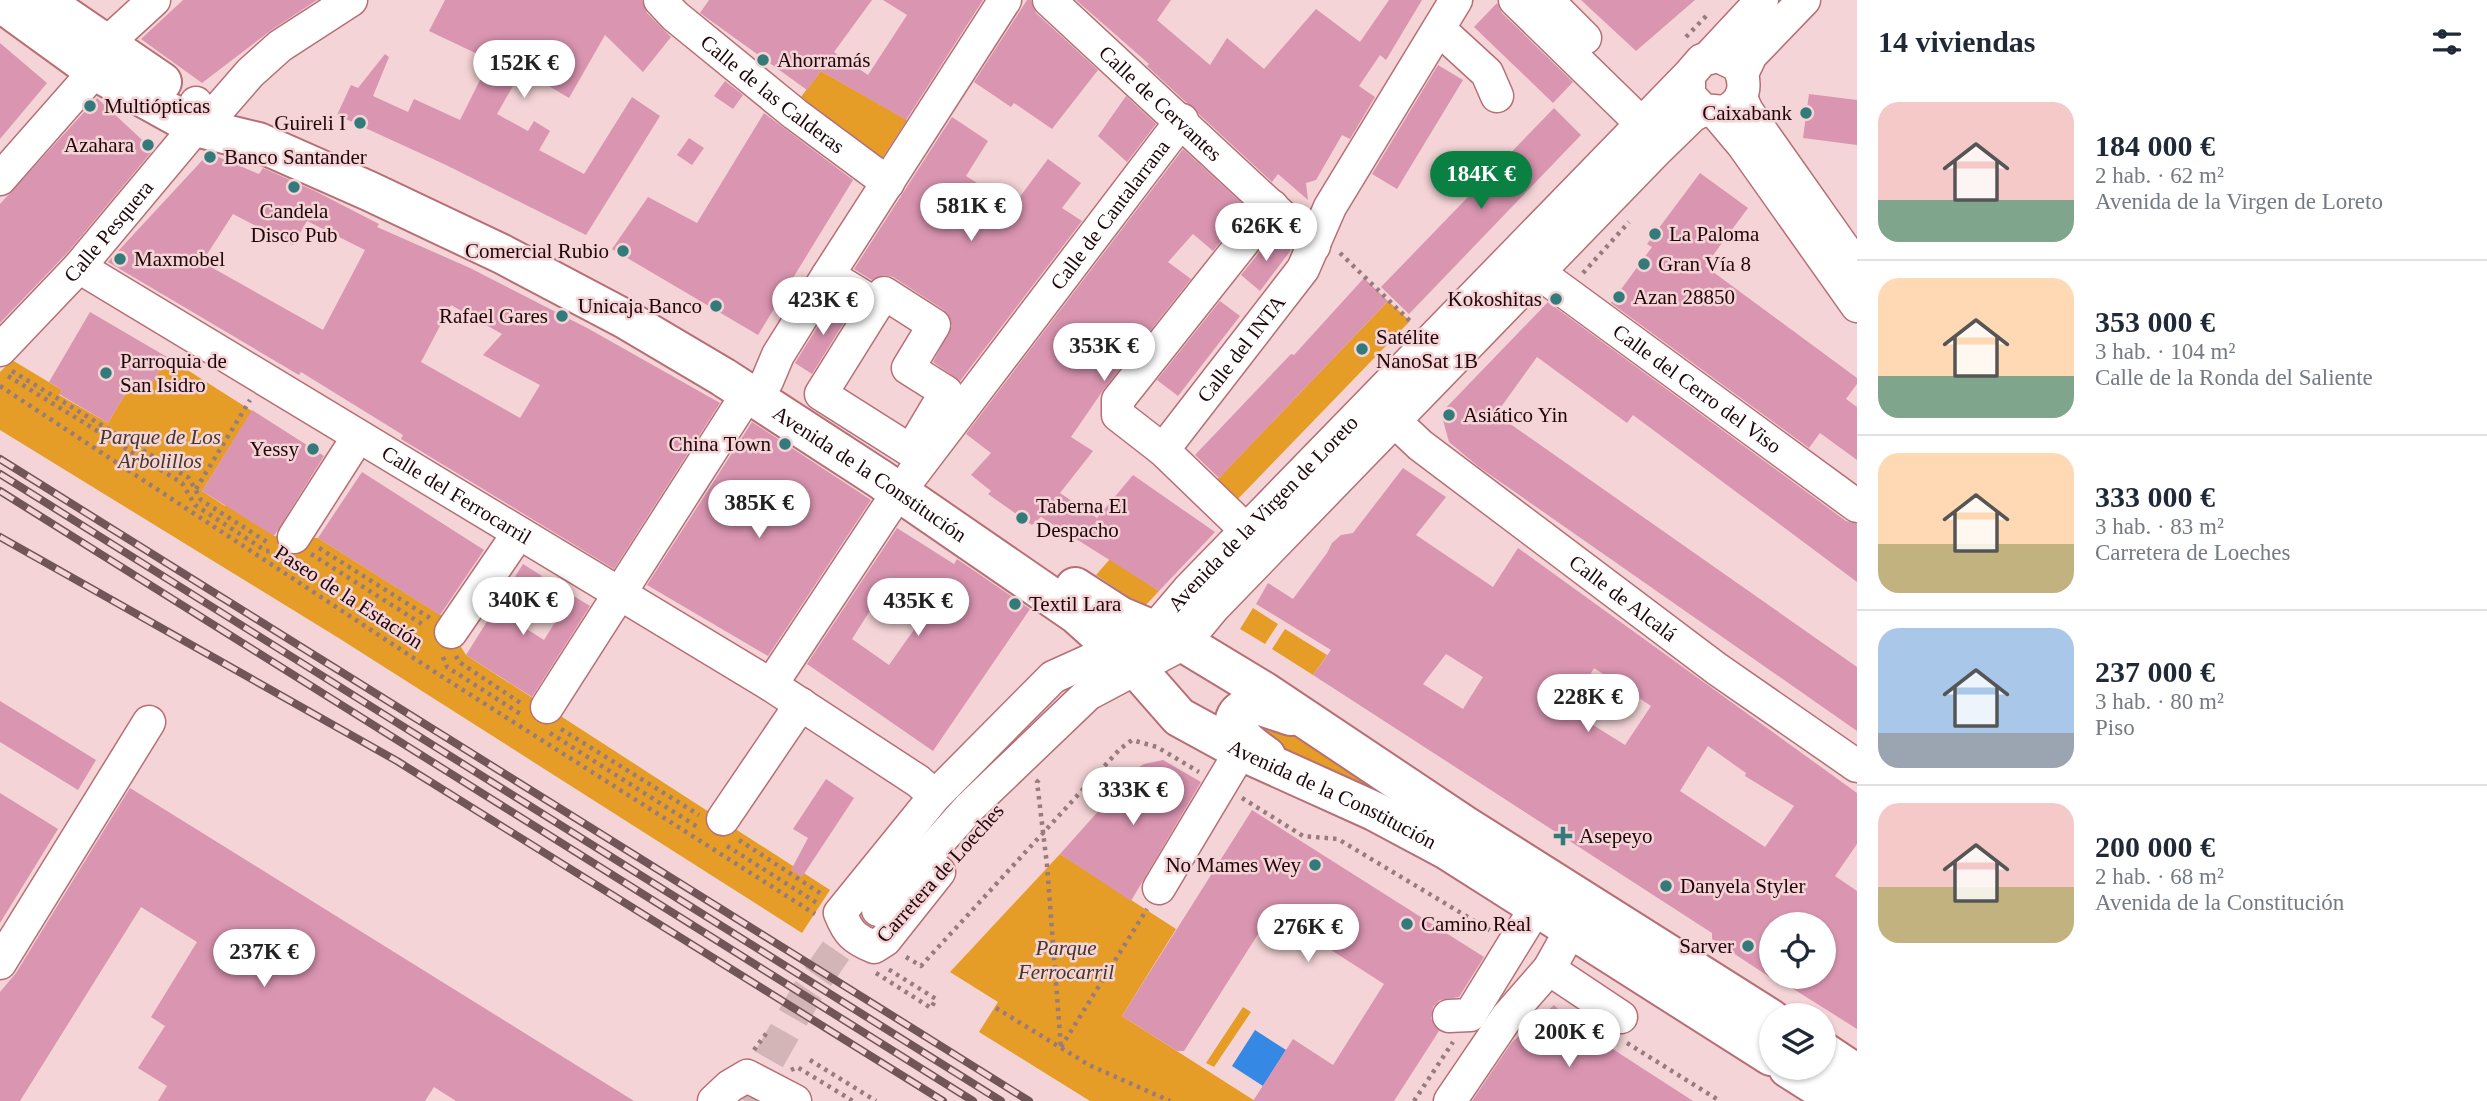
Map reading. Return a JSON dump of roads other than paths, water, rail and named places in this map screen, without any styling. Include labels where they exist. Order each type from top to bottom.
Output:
[{"type":"main road","name":"Avenida de la Constitución","points":[[42,0],[206,119]]},
{"type":"main road","name":"Avenida de la Constitución","points":[[0,2],[95,71],[502,254],[758,387],[905,483],[1125,654],[1179,717],[1241,751],[1374,811],[1447,850],[1759,1048]]},
{"type":"main road","name":"Avenida de la Constitución","points":[[1125,654],[1316,725],[1464,825],[1759,1011]]},
{"type":"main road","points":[[1292,776],[1245,741],[1237,731],[1235,722],[1239,714],[1255,704],[1316,725]]},
{"type":"main road","points":[[1836,1060],[1857,1074]]},
{"type":"main road","points":[[1807,1080],[1840,1101]]},
{"type":"street","points":[[118,33],[154,0]]},
{"type":"street","name":"Calle Pesquera","points":[[3,358],[206,119],[250,73],[280,46],[351,0]]},
{"type":"street","points":[[540,717],[758,387],[1005,0]]},
{"type":"street","name":"Calle de Cervantes","points":[[1049,0],[1182,120],[1272,206],[1323,245]]},
{"type":"street","name":"Calle del INTA","points":[[1163,450],[1323,245],[1330,207],[1456,0]]},
{"type":"street","points":[[1515,0],[1649,116]]},
{"type":"street","name":"Avenida de la Virgen de Loreto","points":[[1125,654],[1214,607],[1384,411],[1649,116],[1762,0]]},
{"type":"street","name":"Avenida de la Virgen de Loreto","points":[[1125,654],[1246,530],[1539,273],[1692,116],[1726,99],[1751,55],[1804,0]]},
{"type":"street","name":"Calle de las Calderas","points":[[674,5],[795,114],[888,183]]},
{"type":"street","points":[[1566,8],[1649,116]]},
{"type":"street","points":[[1438,29],[1487,74],[1497,96]]},
{"type":"street","points":[[1857,267],[1747,111],[1726,99],[1689,96],[1699,66],[1728,59],[1726,99],[1743,145],[1857,306]]},
{"type":"street","points":[[0,179],[95,71]]},
{"type":"street","name":"Calle de Cantalarrana","points":[[771,685],[905,483],[1182,120]]},
{"type":"street","points":[[1246,530],[1163,450],[1118,415],[1118,400],[1272,206],[1300,209],[1330,207]]},
{"type":"street","name":"Calle del Ferrocarril","points":[[79,267],[771,685],[919,781],[935,796]]},
{"type":"street","name":"Calle del Cerro del Viso","points":[[1539,273],[1857,506]]},
{"type":"street","points":[[828,275],[877,305]]},
{"type":"street","points":[[884,293],[934,325],[908,368],[946,392],[911,451],[821,394],[877,305],[884,293]]},
{"type":"street","name":"Calle de Alcalá","points":[[1384,411],[1420,445],[1717,669],[1857,766]]},
{"type":"street","points":[[294,545],[358,436]]},
{"type":"street","points":[[444,639],[518,534]]},
{"type":"street","name":"Carretera de Loeches","points":[[1125,654],[1055,751],[932,879],[885,940],[874,947],[856,940],[847,931],[840,913],[935,796],[1054,677],[1125,654]]},
{"type":"street","name":"Carretera de Loeches","points":[[873,907],[1125,654]]},
{"type":"street","points":[[715,828],[801,704]]},
{"type":"street","points":[[0,962],[149,722]]},
{"type":"street","points":[[1159,888],[1241,751]]},
{"type":"street","points":[[1460,1016],[1514,945],[1537,906]]},
{"type":"street","points":[[1450,1101],[1507,1017],[1549,969],[1572,928]]},
{"type":"street","points":[[1549,969],[1618,1027]]},
{"type":"street","points":[[714,1101],[730,1086],[747,1076],[789,1085]]},
{"type":"water","points":[[1255,1030],[1286,1050],[1263,1086],[1232,1066]]},
{"type":"tunnel","points":[[745,1101],[808,991],[868,904]]},
{"type":"railway","points":[[0,459],[1029,1101]]},
{"type":"railway","points":[[0,474],[1001,1101]]},
{"type":"railway","points":[[0,491],[973,1101]]},
{"type":"railway","points":[[0,537],[397,761],[943,1101]]},
{"type":"place","name":"Ahorramás","points":[[763,60]]},
{"type":"place","name":"Multiópticas","points":[[90,106]]},
{"type":"place","name":"Caixabank","points":[[1806,113]]},
{"type":"place","name":"Guireli I","points":[[360,123]]},
{"type":"place","name":"Azahara","points":[[148,145]]},
{"type":"place","name":"Banco Santander","points":[[210,157]]},
{"type":"place","name":"Candela Disco Pub","points":[[294,187]]},
{"type":"place","name":"La Paloma","points":[[1655,234]]},
{"type":"place","name":"Comercial Rubio","points":[[623,251]]},
{"type":"place","name":"Maxmobel","points":[[120,259]]},
{"type":"place","name":"Gran Vía 8","points":[[1644,264]]},
{"type":"place","name":"Azan 28850","points":[[1619,297]]},
{"type":"place","name":"Kokoshitas","points":[[1556,299]]},
{"type":"place","name":"Unicaja Banco","points":[[716,306]]},
{"type":"place","name":"Rafael Gares","points":[[562,316]]},
{"type":"place","name":"Satélite NanoSat 1B","points":[[1362,349]]},
{"type":"place","name":"Parroquia de San Isidro","points":[[106,373]]},
{"type":"place","name":"Asiático Yin","points":[[1449,415]]},
{"type":"place","name":"China Town","points":[[785,444]]},
{"type":"place","name":"Yessy","points":[[313,449]]},
{"type":"place","name":"Taberna El Despacho","points":[[1022,518]]},
{"type":"place","name":"Textil Lara","points":[[1015,604]]},
{"type":"place","name":"Asepeyo","points":[[1563,836]]},
{"type":"place","name":"No Mames Wey","points":[[1315,865]]},
{"type":"place","name":"Danyela Styler","points":[[1666,886]]},
{"type":"place","name":"Camino Real","points":[[1407,924]]},
{"type":"place","name":"Sarver","points":[[1748,946]]},
{"type":"park label","name":"Parque de Los Arbolillos","points":[[160,449]]},
{"type":"park label","name":"Parque Ferrocarril","points":[[1066,960]]}]
